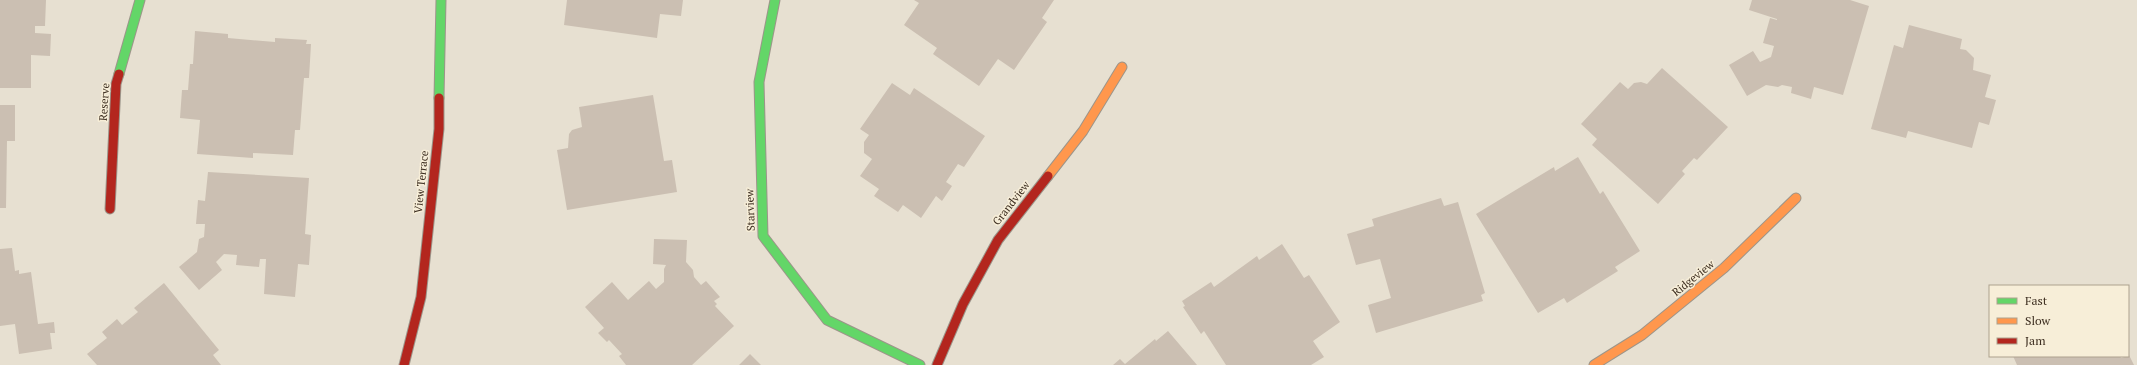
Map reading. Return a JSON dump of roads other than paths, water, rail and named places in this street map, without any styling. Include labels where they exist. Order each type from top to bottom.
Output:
[{"type":"street","name":"Reserve","points":[[110,209],[116,84],[140,0]]},
{"type":"street","name":"View Terrace","points":[[404,365],[421,297],[439,129],[441,0]]},
{"type":"street","name":"Starview","points":[[775,0],[759,82],[763,236],[827,320],[920,365]]},
{"type":"street","name":"Grandview","points":[[937,365],[963,304],[998,240],[1083,131],[1122,67]]},
{"type":"street","name":"Ridgeview","points":[[1594,365],[1642,335],[1724,268],[1796,198]]}]
